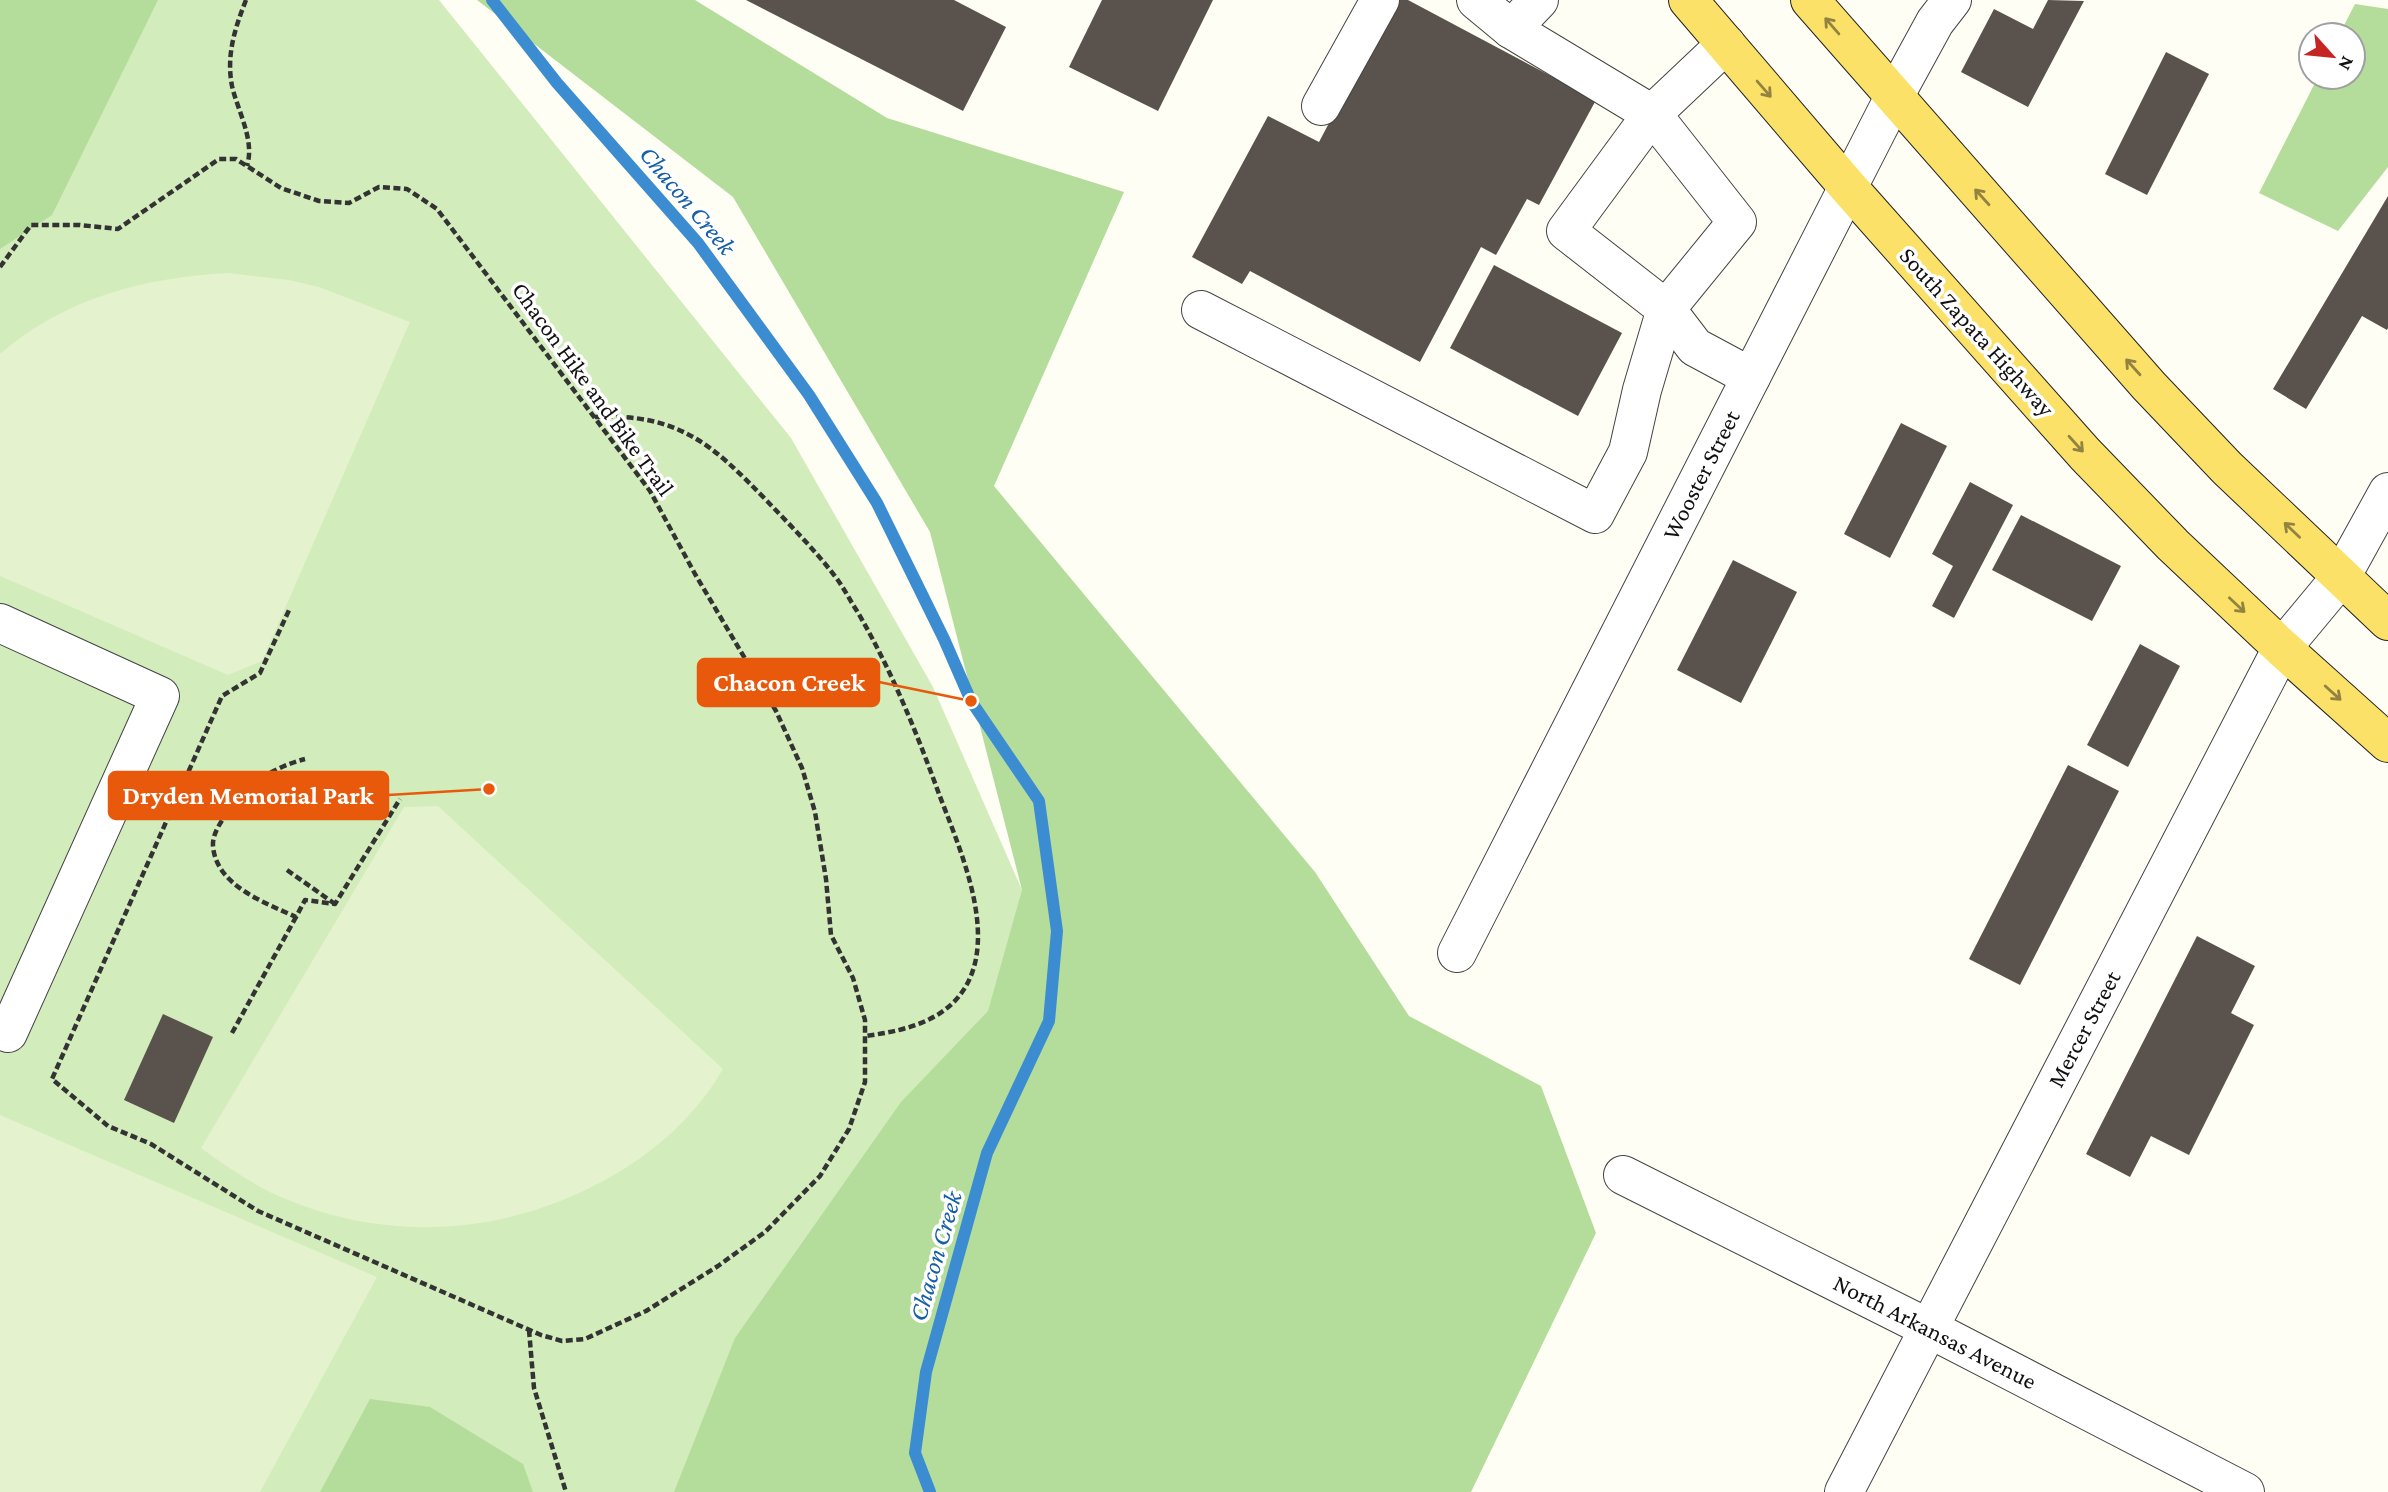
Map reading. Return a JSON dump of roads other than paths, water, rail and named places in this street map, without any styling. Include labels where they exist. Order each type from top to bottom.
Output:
[{"type":"main road","name":"South Zapata Highway","points":[[1688,0],[1848,187],[2085,454],[2173,545],[2388,743]]},
{"type":"main road","points":[[1810,0],[2149,386],[2227,468],[2388,621]]},
{"type":"street","points":[[1321,106],[1380,0]]},
{"type":"street","points":[[1201,310],[1595,514],[1628,452],[1642,390],[1666,309],[1737,222],[1652,114],[1511,29],[1476,0]]},
{"type":"street","points":[[1511,29],[1539,0]]},
{"type":"street","name":"Wooster Street","points":[[1457,953],[1894,97],[1935,22],[1952,0]]},
{"type":"street","points":[[1726,44],[1652,114],[1566,231],[1666,309],[1695,347],[1751,377]]},
{"type":"street","name":"Mercer Street","points":[[1844,1492],[2282,648],[2341,577],[2388,492]]},
{"type":"street","points":[[0,623],[160,696],[8,1033],[0,1030]]},
{"type":"street","name":"North Arkansas Avenue","points":[[1623,1175],[1928,1328],[2245,1492]]},
{"type":"waterway","name":"Chacon Creek","points":[[492,0],[557,83],[698,243],[809,395],[877,503],[944,639],[971,701],[1039,801],[1057,931],[1049,1021],[987,1153],[926,1372],[915,1453],[930,1492]]},
{"type":"place","name":"Chacon Creek","points":[[971,701]]},
{"type":"place","name":"Dryden Memorial Park","points":[[489,789]]}]
